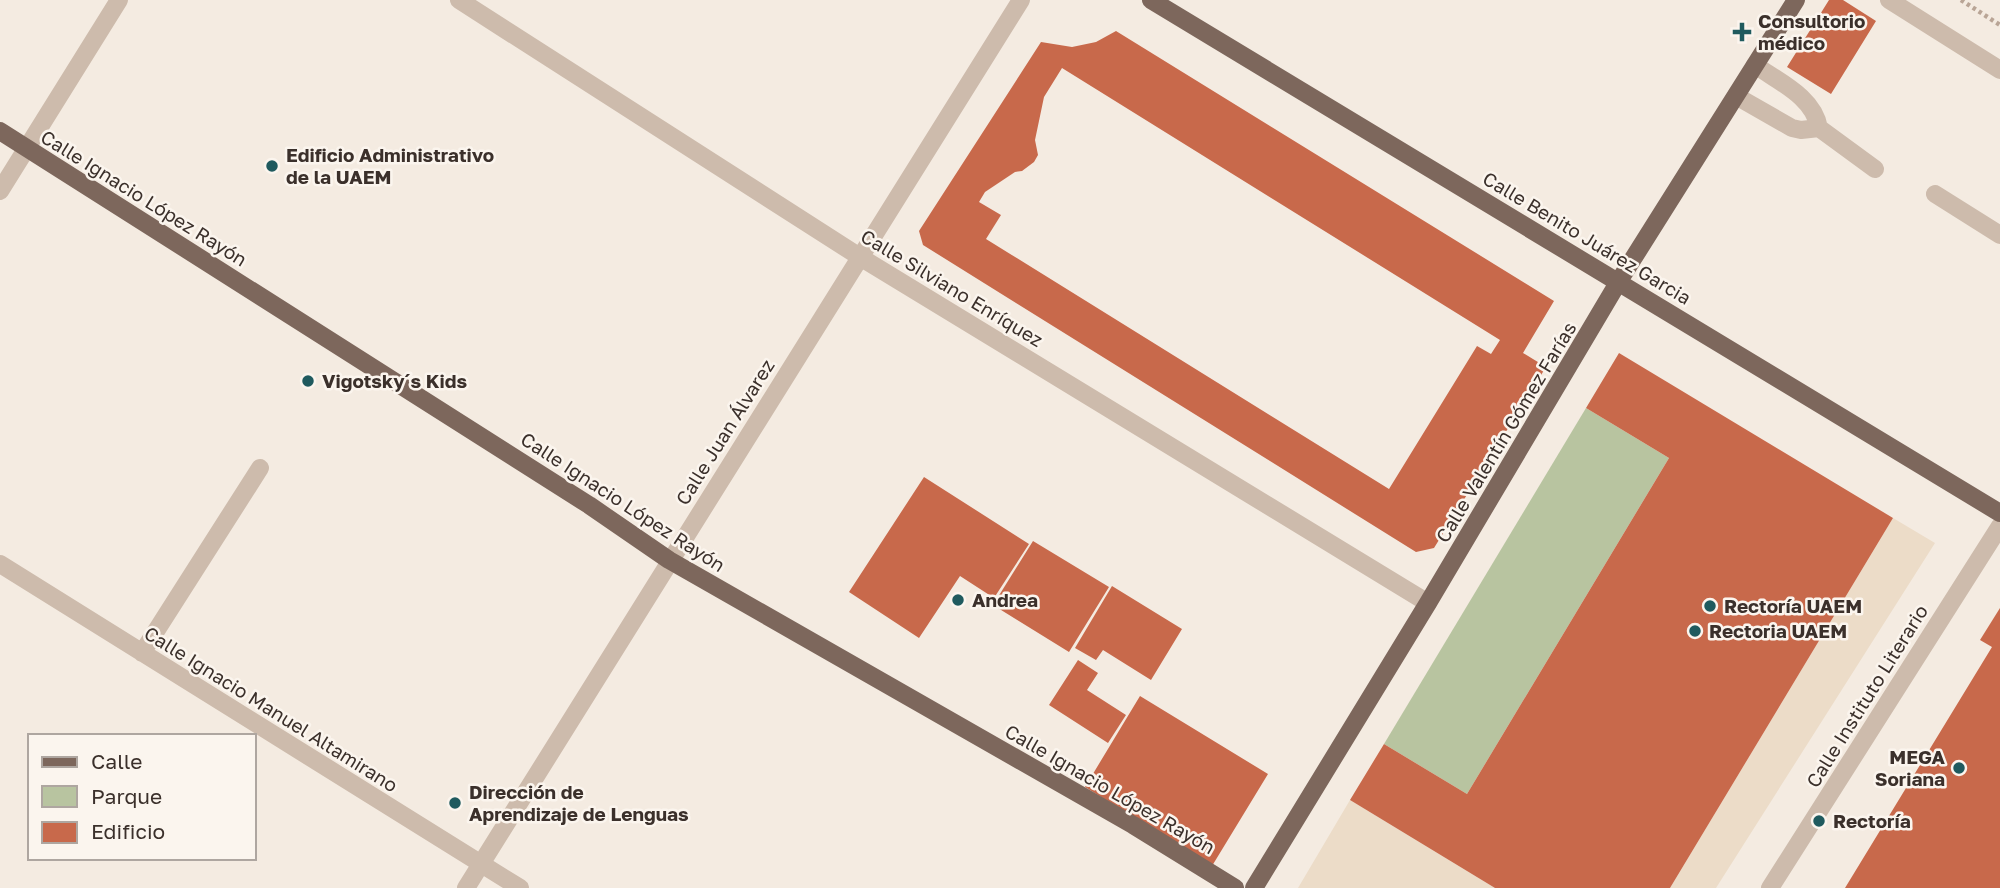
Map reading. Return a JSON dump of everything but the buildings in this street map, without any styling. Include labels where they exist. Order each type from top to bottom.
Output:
[{"type":"main road","name":"Calle Benito Juárez Garcia","points":[[1151,0],[2000,513]]},
{"type":"main road","name":"Calle Valentín Gómez Farías","points":[[1254,888],[1428,603],[1619,281],[1796,0]]},
{"type":"main road","name":"Calle Ignacio López Rayón","points":[[0,131],[589,505],[669,560],[1133,825],[1235,888]]},
{"type":"street","points":[[0,191],[119,0]]},
{"type":"street","name":"Calle Silviano Enríquez","points":[[459,0],[860,257],[1428,603]]},
{"type":"street","name":"Calle Juan Álvarez","points":[[466,888],[1021,0]]},
{"type":"street","points":[[1889,0],[2000,70]]},
{"type":"street","points":[[1755,65],[1810,106],[1819,128],[1875,169]]},
{"type":"street","points":[[1736,96],[1792,128],[1819,128]]},
{"type":"street","points":[[1935,194],[2000,235]]},
{"type":"street","points":[[142,653],[260,468]]},
{"type":"street","name":"Calle Instituto Literario","points":[[1770,888],[2000,526]]},
{"type":"street","name":"Calle Ignacio Manuel Altamirano","points":[[0,564],[520,888]]},
{"type":"path","points":[[1961,0],[2000,25]]},
{"type":"green space","points":[[1586,408],[1669,458],[1467,794],[1384,744]]},
{"type":"shaded area","points":[[1893,518],[1935,543],[1716,888],[1670,888]]},
{"type":"shaded area","points":[[1350,800],[1495,888],[1298,888]]},
{"type":"place","name":"Consultorio médico","points":[[1742,32]]},
{"type":"place","name":"Edificio Administrativo de la UAEM","points":[[272,166]]},
{"type":"place","name":"Vigotsky´s Kids","points":[[308,381]]},
{"type":"place","name":"Andrea","points":[[958,600]]},
{"type":"place","name":"Rectoría UAEM","points":[[1710,606]]},
{"type":"place","name":"Rectoria UAEM","points":[[1695,631]]},
{"type":"place","name":"MEGA Soriana","points":[[1959,768]]},
{"type":"place","name":"Dirección de Aprendizaje de Lenguas","points":[[455,803]]},
{"type":"place","name":"Rectoría","points":[[1819,821]]}]
